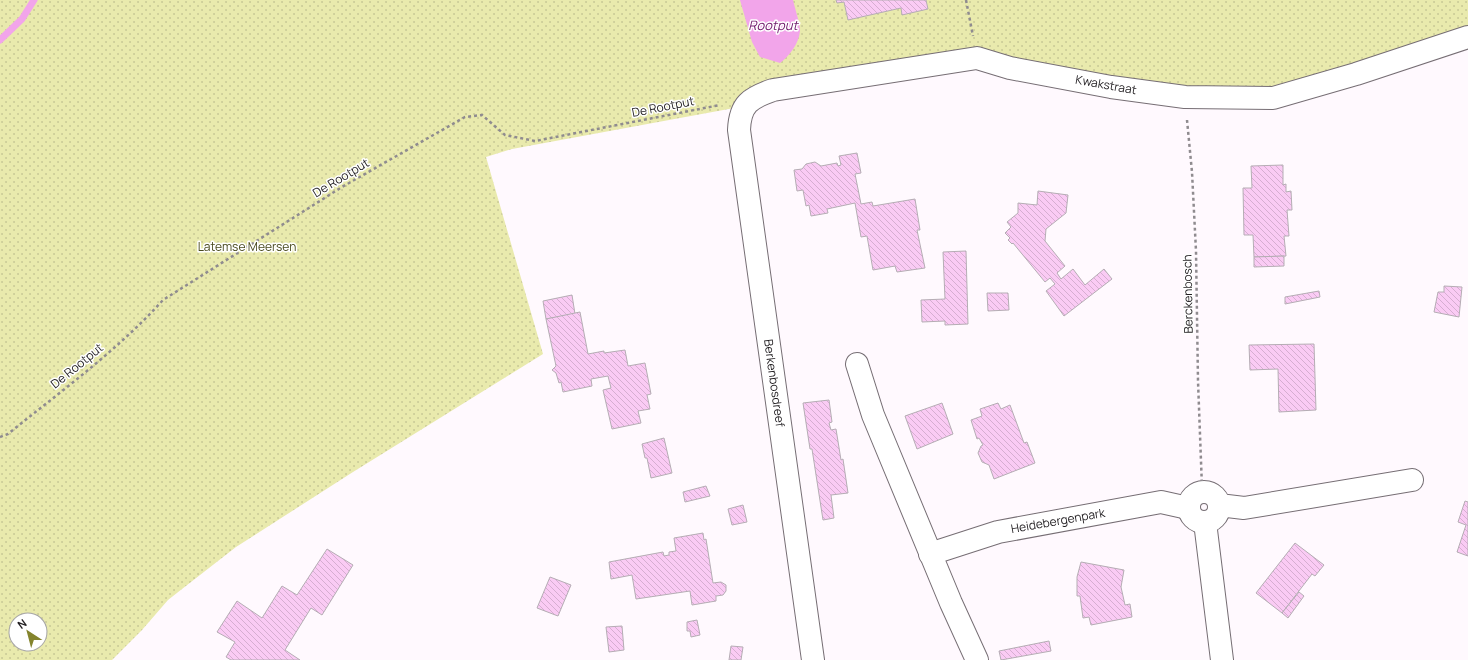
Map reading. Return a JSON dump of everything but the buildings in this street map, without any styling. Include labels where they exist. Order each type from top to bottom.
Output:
[{"type":"street","name":"Kwakstraat","points":[[745,106],[757,96],[773,90],[977,58],[1010,68],[1111,87],[1186,97],[1273,98],[1356,74],[1468,36]]},
{"type":"street","name":"Berkenbosdreef","points":[[745,106],[740,118],[739,130],[813,660]]},
{"type":"street","points":[[857,364],[873,415],[950,604],[977,660]]},
{"type":"street","points":[[1219,505],[1244,508],[1412,480]]},
{"type":"street","points":[[1202,491],[1210,492],[1216,498],[1219,505],[1218,513],[1213,519],[1205,522],[1198,521],[1191,516],[1188,508],[1190,500],[1195,494],[1202,491]]},
{"type":"street","name":"Heidebergenpark","points":[[930,554],[998,532],[1161,502],[1188,508]]},
{"type":"street","points":[[1205,522],[1222,660]]},
{"type":"path","points":[[966,0],[977,58]]},
{"type":"path","name":"Berckenbosch","points":[[1186,97],[1196,251],[1198,381],[1202,491]]},
{"type":"path","name":"De Rootput","points":[[0,437],[8,434],[98,361],[141,324],[162,300],[342,187],[465,116],[482,115],[505,135],[535,141],[719,105],[745,106]]},
{"type":"green space","name":"Latemse Meersen","points":[[0,0],[1468,0],[1468,37],[1273,98],[977,58],[745,106],[512,149],[486,157],[543,354],[353,472],[236,547],[168,600],[142,630],[112,660],[0,660]]},
{"type":"water","name":"Rootput","points":[[740,0],[793,0],[799,24],[799,36],[793,49],[780,63],[760,57],[752,42]]},
{"type":"waterway","points":[[0,40],[22,19],[34,0]]}]
